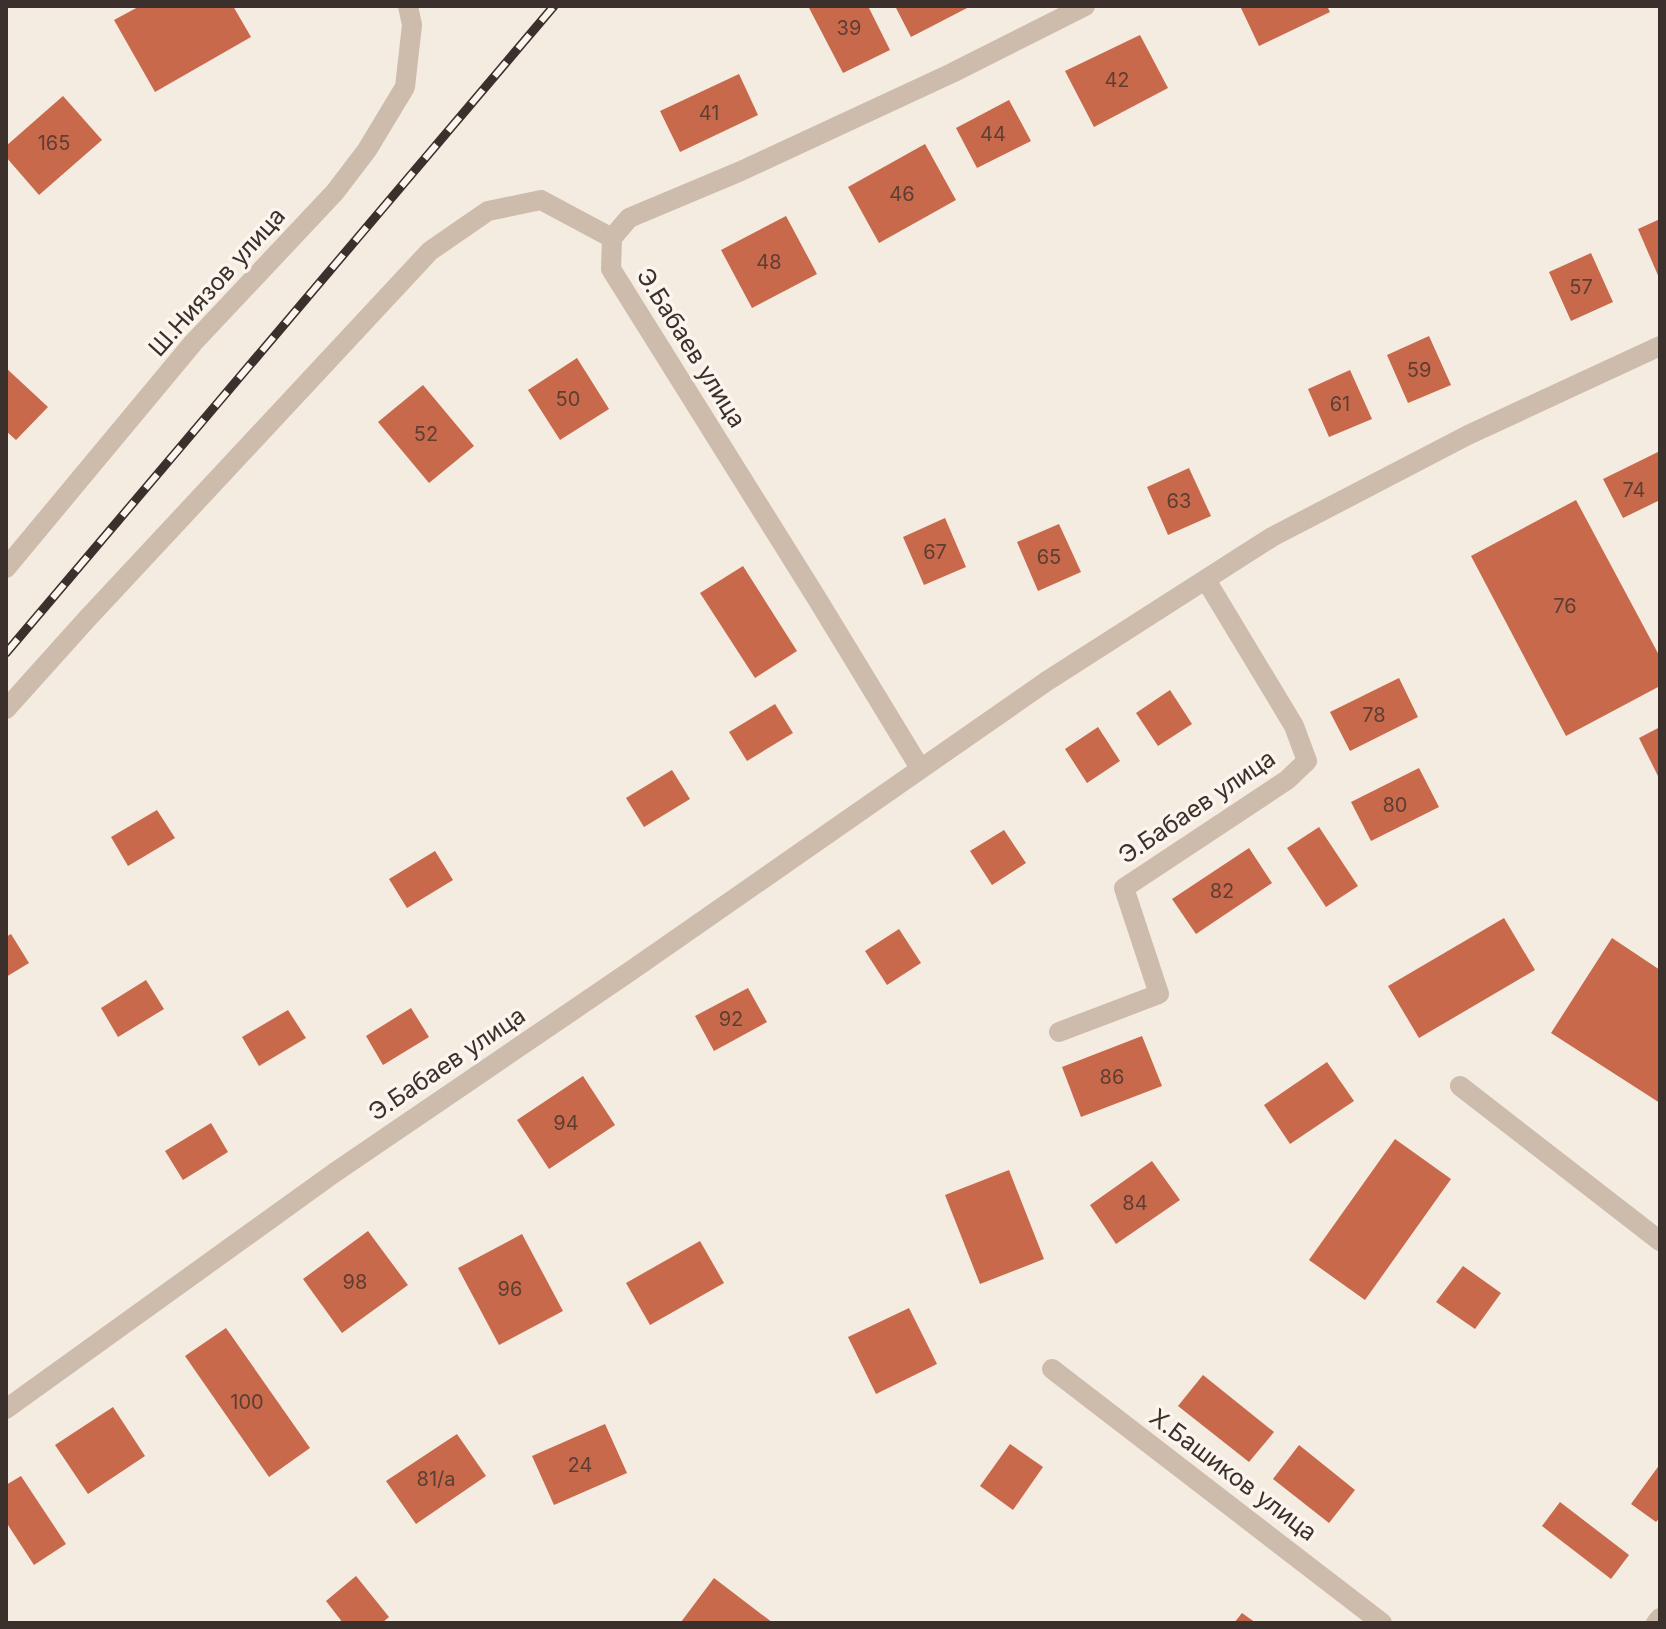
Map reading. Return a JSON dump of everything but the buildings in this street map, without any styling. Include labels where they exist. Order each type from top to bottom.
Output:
[{"type":"street","name":"Ш.Ниязов улица","points":[[6,568],[193,343],[335,192],[367,150],[405,87],[412,25],[408,6]]},
{"type":"street","points":[[6,709],[430,251],[488,211],[541,200],[612,238],[629,218],[741,171],[938,80],[1085,6]]},
{"type":"street","name":"Э.Бабаев улица","points":[[612,238],[611,269],[920,768]]},
{"type":"street","name":"Э.Бабаев улица","points":[[6,1409],[334,1173],[1047,681],[1272,537],[1454,442],[1660,346]]},
{"type":"street","name":"Э.Бабаев улица","points":[[1059,1032],[1159,994],[1124,888],[1287,780],[1307,761],[1294,726],[1206,580]]},
{"type":"street","points":[[1460,1086],[1660,1241]]},
{"type":"street","name":"Х.Башиков улица","points":[[1052,1369],[1382,1623]]},
{"type":"street","points":[[1656,1623],[1660,1618]]},
{"type":"railway","points":[[6,653],[554,6]]}]
